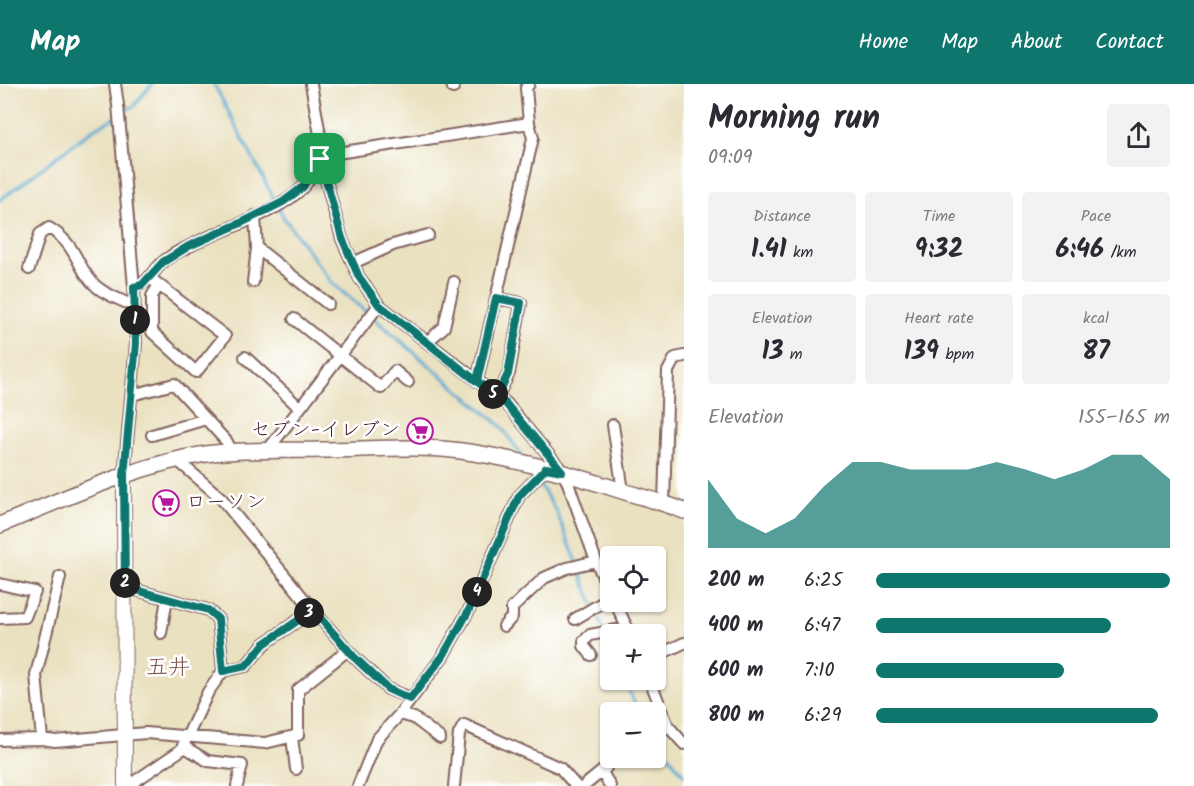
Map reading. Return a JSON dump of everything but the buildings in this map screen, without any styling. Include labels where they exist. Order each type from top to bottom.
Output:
[{"type":"main road","points":[[0,525],[124,476],[177,460],[205,454],[267,451],[399,449],[459,451],[562,471],[684,511]]},
{"type":"street","points":[[115,84],[134,287],[136,343],[124,476],[126,786]]},
{"type":"street","points":[[311,84],[320,135],[320,159],[342,238],[359,277],[379,305],[506,404],[562,471],[600,570]]},
{"type":"street","points":[[477,381],[533,138],[529,123],[526,88],[529,84]]},
{"type":"street","points":[[134,287],[142,285],[163,262],[189,246],[283,202],[303,187],[320,159],[331,154],[529,123]]},
{"type":"street","points":[[253,282],[257,248],[255,216]]},
{"type":"street","points":[[29,268],[40,234],[49,228],[61,235],[70,245],[89,278],[98,288],[135,307]]},
{"type":"street","points":[[353,263],[393,245],[428,235]]},
{"type":"street","points":[[257,248],[328,304]]},
{"type":"street","points":[[149,278],[159,285],[225,336],[196,372],[152,332],[152,296],[159,285]]},
{"type":"street","points":[[426,342],[444,327],[454,282]]},
{"type":"street","points":[[496,298],[521,303],[508,374],[497,397]]},
{"type":"street","points":[[267,451],[379,305]]},
{"type":"street","points":[[294,319],[381,388],[395,371],[408,382]]},
{"type":"street","points":[[664,503],[668,371],[675,358],[684,356]]},
{"type":"street","points":[[245,357],[300,408]]},
{"type":"street","points":[[132,395],[174,384],[227,442],[232,452]]},
{"type":"street","points":[[152,435],[206,419]]},
{"type":"street","points":[[614,425],[623,491]]},
{"type":"street","points":[[177,460],[221,498],[348,650],[388,689],[410,699]]},
{"type":"street","points":[[358,786],[377,739],[400,714],[443,656],[469,610],[519,496],[546,468]]},
{"type":"street","points":[[504,626],[512,617],[512,608],[544,578],[567,568],[596,561]]},
{"type":"street","points":[[42,739],[36,675],[60,577]]},
{"type":"street","points":[[0,584],[35,592],[25,617],[0,618]]},
{"type":"street","points":[[125,587],[205,608],[218,619],[223,671],[208,692],[181,750],[126,786]]},
{"type":"street","points":[[161,633],[167,598]]},
{"type":"street","points":[[575,620],[600,604]]},
{"type":"street","points":[[223,671],[246,666],[264,644],[313,610]]},
{"type":"street","points":[[591,655],[584,646],[584,641],[590,635],[600,634]]},
{"type":"street","points":[[666,651],[684,643]]},
{"type":"street","points":[[0,740],[55,741],[146,733],[185,742],[265,743],[292,737],[298,735],[298,690],[348,650]]},
{"type":"street","points":[[654,690],[668,726],[684,744]]},
{"type":"street","points":[[400,714],[414,718],[440,738]]},
{"type":"street","points":[[454,786],[459,734],[464,724],[560,768],[576,786]]},
{"type":"street","points":[[292,737],[296,769]]},
{"type":"street","points":[[185,742],[208,761],[242,765],[237,786]]},
{"type":"street","points":[[584,786],[604,770],[610,786]]},
{"type":"waterway","points":[[121,113],[134,106],[152,84]]},
{"type":"waterway","points":[[214,84],[284,218],[332,283],[501,426],[522,456]]},
{"type":"waterway","points":[[0,200],[92,130],[116,117]]},
{"type":"waterway","points":[[530,469],[556,511],[577,562]]},
{"type":"waterway","points":[[579,569],[593,604]]},
{"type":"waterway","points":[[596,610],[601,624]]},
{"type":"waterway","points":[[629,690],[634,702]]},
{"type":"waterway","points":[[666,752],[684,775]]},
{"type":"place","name":"セブン-イレブン","points":[[420,431]]},
{"type":"place","name":"ローソン","points":[[166,503]]},
{"type":"district","name":"五井","points":[[168,668]]},
{"type":"route","points":[[320,159],[303,187],[283,202],[189,246],[163,262],[142,285],[134,287],[136,343],[124,476],[125,587],[208,610],[218,619],[223,671],[246,666],[264,644],[313,610],[354,657],[388,689],[410,699],[443,656],[469,610],[519,496],[546,468],[562,471],[506,404],[477,381],[496,298],[521,303],[508,374],[497,397],[379,305],[359,277],[342,238],[320,159]]}]
